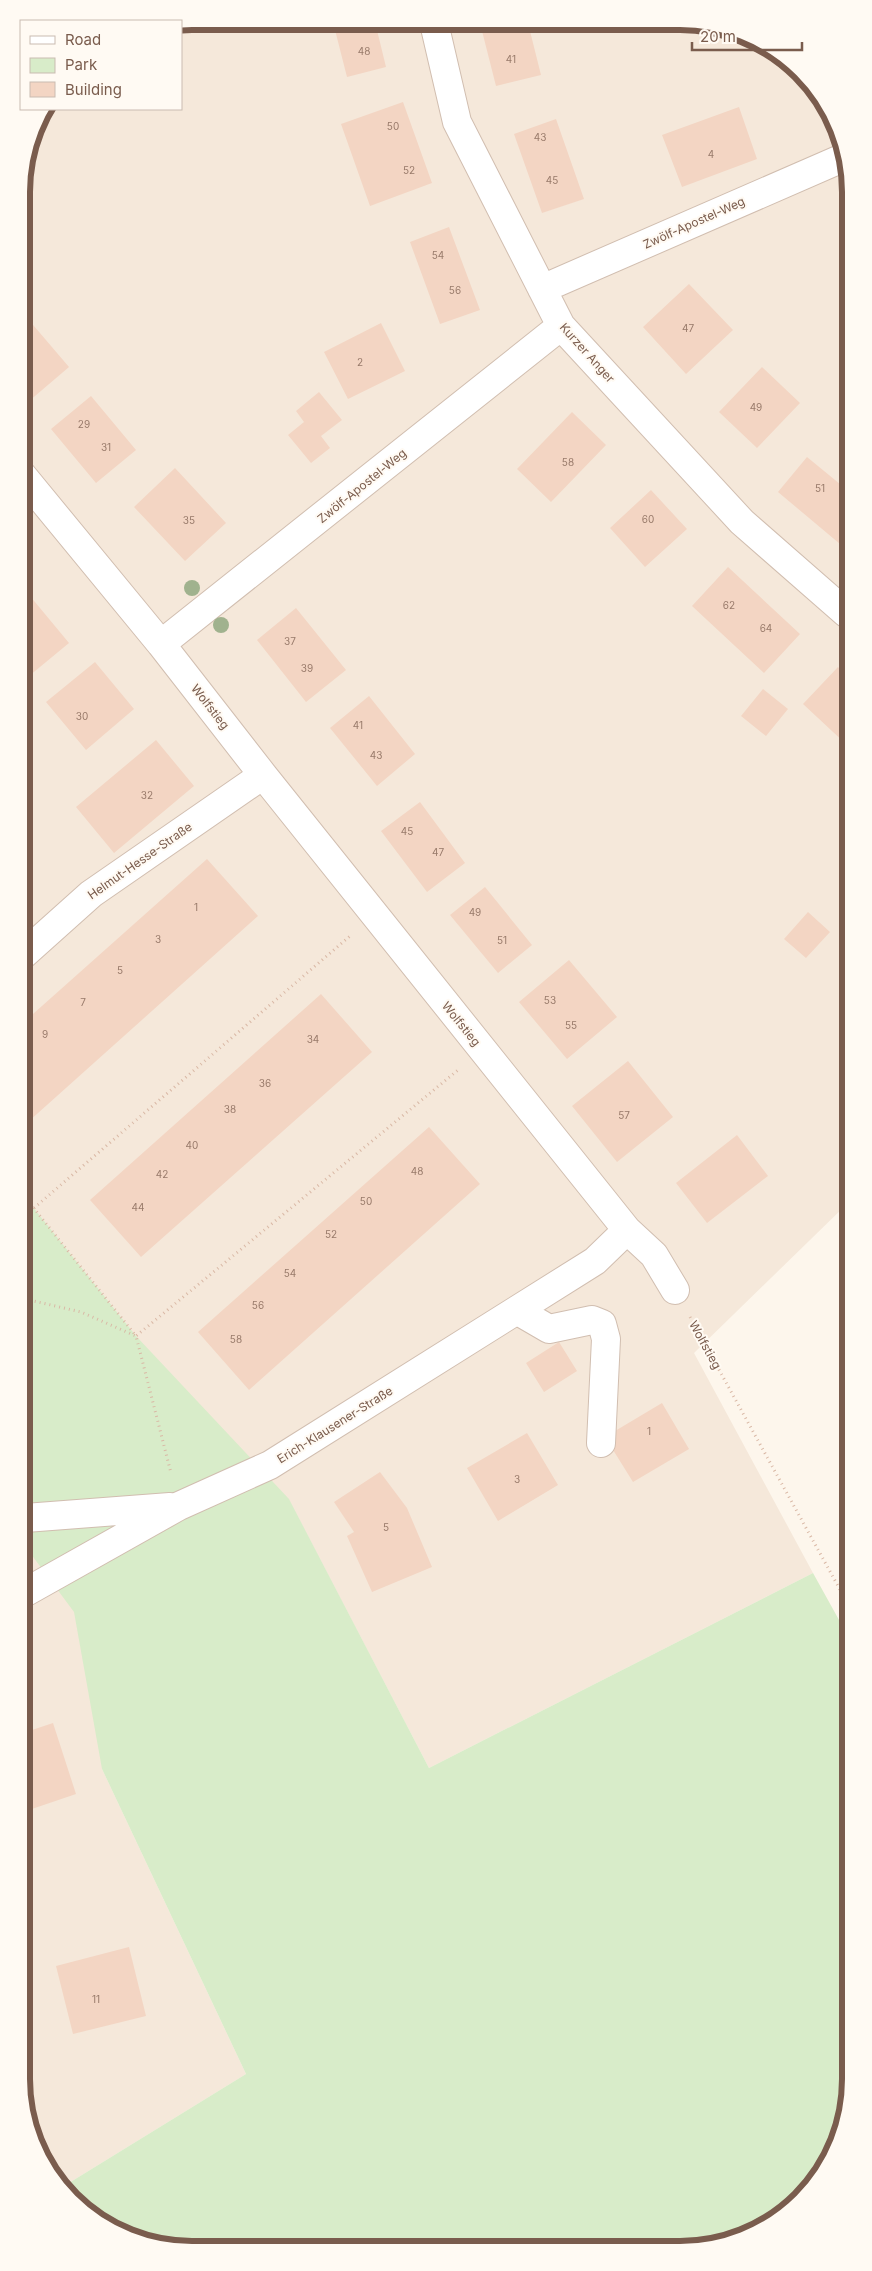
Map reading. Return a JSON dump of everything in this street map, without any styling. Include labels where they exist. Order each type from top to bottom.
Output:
[{"type":"street","name":"Kurzer Anger","points":[[436,30],[457,122],[561,326],[742,522],[842,610]]},
{"type":"street","name":"Zwölf-Apostel-Weg","points":[[542,289],[838,159]]},
{"type":"street","name":"Zwölf-Apostel-Weg","points":[[161,644],[561,326]]},
{"type":"street","name":"Wolfstieg","points":[[30,485],[161,644],[262,776],[627,1230],[654,1255],[675,1290]]},
{"type":"street","name":"Helmut-Hesse-Straße","points":[[30,949],[91,894],[262,776]]},
{"type":"street","name":"Erich-Klausener-Straße","points":[[30,1590],[179,1506],[270,1465],[595,1261],[627,1230]]},
{"type":"street","points":[[518,1311],[549,1329],[592,1320],[602,1324],[606,1339],[601,1443]]},
{"type":"street","points":[[30,1518],[179,1506]]},
{"type":"path","points":[[34,1208],[374,915]]},
{"type":"path","points":[[136,1336],[482,1050]]},
{"type":"path","points":[[30,1203],[136,1336],[179,1506]]},
{"type":"path","name":"Wolfstieg","points":[[675,1290],[842,1593]]},
{"type":"path","points":[[30,1300],[81,1312],[136,1336]]},
{"type":"shaded area","points":[[182,30],[690,30],[711,33],[732,39],[770,57],[794,78],[820,111],[830,130],[841,171],[842,1209],[694,1353],[813,1573],[429,1768],[289,1500],[102,1769],[246,2074],[69,2183],[52,2160],[42,2141],[31,2100],[31,171],[42,130],[53,110],[182,110]]},
{"type":"green space","points":[[30,1204],[136,1336],[289,1499],[429,1768],[813,1573],[842,1625],[842,2089],[830,2141],[820,2160],[802,2186],[778,2207],[742,2229],[701,2240],[680,2241],[192,2241],[171,2240],[140,2232],[102,2214],[69,2183],[246,2074],[102,1769],[74,1612],[30,1553]]},
{"type":"building","points":[[335,30],[377,30],[386,67],[347,77]]},
{"type":"building","points":[[482,30],[530,30],[541,75],[496,86]]},
{"type":"building","points":[[403,102],[432,183],[370,206],[341,124]]},
{"type":"building","points":[[739,107],[757,159],[682,187],[662,135]]},
{"type":"building","points":[[556,119],[584,199],[542,213],[514,134]]},
{"type":"building","points":[[449,227],[480,310],[440,324],[410,242]]},
{"type":"building","points":[[689,284],[733,330],[686,374],[643,327]]},
{"type":"building","points":[[30,321],[69,367],[30,400]]},
{"type":"building","points":[[381,323],[405,371],[348,399],[324,352]]},
{"type":"building","points":[[762,367],[800,403],[757,448],[719,412]]},
{"type":"building","points":[[319,392],[342,420],[321,436],[330,448],[311,463],[288,435],[304,422],[296,411]]},
{"type":"building","points":[[91,396],[136,450],[96,483],[51,429]]},
{"type":"building","points":[[572,412],[606,445],[551,502],[517,469]]},
{"type":"building","points":[[807,457],[842,486],[842,546],[778,492]]},
{"type":"building","points":[[175,468],[226,523],[185,561],[134,507]]},
{"type":"building","points":[[651,490],[687,529],[645,567],[610,528]]},
{"type":"building","points":[[728,567],[800,634],[764,673],[692,606]]},
{"type":"building","points":[[30,596],[69,643],[30,675]]},
{"type":"building","points":[[296,608],[346,670],[306,702],[257,640]]},
{"type":"building","points":[[95,662],[134,709],[86,750],[46,702]]},
{"type":"building","points":[[838,667],[842,671],[842,740],[803,704]]},
{"type":"building","points":[[763,689],[788,709],[766,736],[741,716]]},
{"type":"building","points":[[369,696],[415,754],[377,786],[330,728]]},
{"type":"building","points":[[156,740],[194,786],[114,853],[76,807]]},
{"type":"building","points":[[420,802],[465,863],[427,892],[381,831]]},
{"type":"building","points":[[207,859],[258,916],[30,1120],[30,1017]]},
{"type":"building","points":[[485,887],[532,945],[498,973],[450,915]]},
{"type":"building","points":[[808,912],[830,932],[806,958],[784,939]]},
{"type":"building","points":[[569,960],[617,1017],[567,1059],[519,1002]]},
{"type":"building","points":[[321,994],[372,1052],[141,1257],[90,1200]]},
{"type":"building","points":[[628,1061],[673,1117],[617,1162],[572,1106]]},
{"type":"building","points":[[429,1127],[480,1184],[249,1390],[198,1332]]},
{"type":"building","points":[[737,1135],[768,1176],[707,1223],[676,1183]]},
{"type":"building","points":[[559,1342],[577,1371],[544,1392],[526,1363]]},
{"type":"building","points":[[662,1403],[689,1449],[633,1482],[605,1437]]},
{"type":"building","points":[[527,1433],[558,1485],[498,1521],[467,1468]]},
{"type":"building","points":[[380,1472],[407,1508],[432,1567],[372,1592],[347,1536],[354,1532],[334,1502]]},
{"type":"building","points":[[53,1723],[76,1794],[30,1810],[30,1731]]},
{"type":"building","points":[[129,1947],[146,2016],[73,2034],[56,1966]]}]
